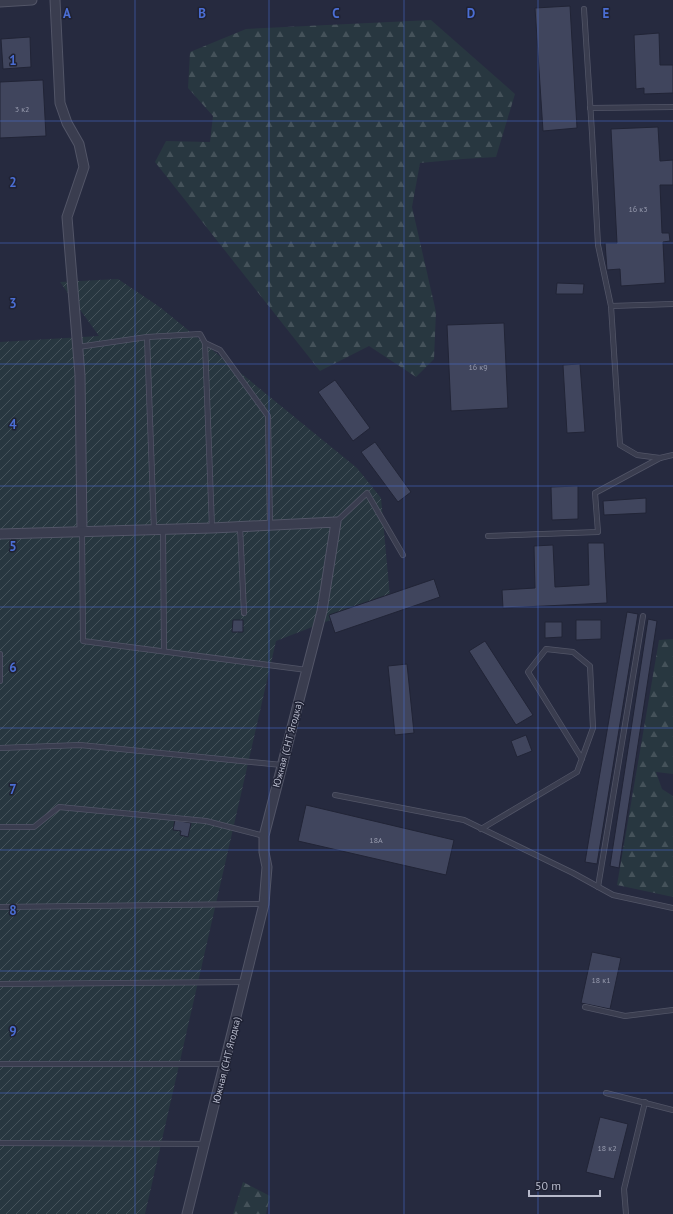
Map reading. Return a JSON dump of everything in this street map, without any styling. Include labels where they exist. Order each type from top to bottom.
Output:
[{"type":"street","points":[[0,2],[32,0]]},
{"type":"street","points":[[55,0],[60,103],[67,123],[79,144],[84,167],[67,217],[80,375],[82,532]]},
{"type":"street","points":[[0,534],[159,530],[336,522]]},
{"type":"street","name":"Южная (СНТ Ягодка)","points":[[187,1214],[264,904],[266,867],[264,836],[322,611],[336,522]]},
{"type":"lane","points":[[584,9],[598,245],[611,306],[620,445],[638,455],[660,458]]},
{"type":"lane","points":[[590,108],[673,107]]},
{"type":"lane","points":[[611,306],[673,304]]},
{"type":"lane","points":[[78,347],[147,337],[200,334],[205,343],[212,528]]},
{"type":"lane","points":[[147,337],[159,530],[164,651]]},
{"type":"lane","points":[[205,343],[220,350],[268,416],[270,525]]},
{"type":"lane","points":[[488,536],[598,532],[595,493],[660,458],[673,455]]},
{"type":"lane","points":[[336,522],[367,493],[404,555]]},
{"type":"lane","points":[[240,526],[244,613]]},
{"type":"lane","points":[[82,532],[83,640],[307,670]]},
{"type":"lane","points":[[598,887],[643,616]]},
{"type":"lane","points":[[481,829],[577,772],[582,759],[593,728],[590,666],[573,652],[546,649],[528,672],[582,759]]},
{"type":"lane","points":[[0,654],[0,681]]},
{"type":"lane","points":[[0,748],[80,745],[282,765]]},
{"type":"lane","points":[[335,795],[464,820],[569,871],[613,895],[673,908]]},
{"type":"lane","points":[[0,827],[34,827],[58,807],[206,821],[264,836]]},
{"type":"lane","points":[[0,907],[264,904]]},
{"type":"lane","points":[[0,984],[245,982]]},
{"type":"lane","points":[[585,1007],[625,1016],[673,1010]]},
{"type":"lane","points":[[0,1064],[224,1064]]},
{"type":"lane","points":[[606,1092],[673,1110]]},
{"type":"lane","points":[[626,1214],[624,1189],[645,1102]]},
{"type":"lane","points":[[0,1143],[204,1144]]},
{"type":"green space","points":[[431,20],[515,94],[496,157],[420,163],[412,207],[436,312],[434,359],[416,377],[369,346],[320,371],[155,162],[166,141],[210,142],[213,116],[188,88],[190,52],[246,29]]},
{"type":"green space","points":[[118,279],[161,308],[357,468],[381,498],[390,597],[276,641],[145,1214],[0,1214],[0,342],[99,336],[60,282]]},
{"type":"green space","points":[[673,639],[673,774],[656,772],[662,789],[673,796],[673,897],[617,885],[659,640]]},
{"type":"green space","points":[[243,1182],[270,1196],[266,1214],[233,1214]]},
{"type":"building","points":[[570,6],[577,128],[543,131],[535,8]]},
{"type":"building","points":[[659,33],[660,65],[673,65],[673,93],[644,94],[644,88],[636,89],[634,35]]},
{"type":"building","points":[[30,37],[31,67],[3,69],[1,39]]},
{"type":"building","points":[[43,80],[46,136],[0,138],[0,82]]},
{"type":"building","points":[[658,127],[660,161],[673,160],[673,185],[660,185],[662,233],[669,233],[670,241],[663,242],[665,283],[621,286],[620,269],[607,270],[605,243],[617,243],[611,129]]},
{"type":"building","points":[[557,283],[584,284],[583,294],[556,294]]},
{"type":"building","points":[[504,323],[508,408],[451,411],[447,325]]},
{"type":"building","points":[[580,364],[585,432],[567,433],[563,365]]},
{"type":"building","points":[[335,380],[370,428],[353,441],[318,392]]},
{"type":"building","points":[[375,442],[411,492],[398,502],[361,452]]},
{"type":"building","points":[[578,486],[578,519],[552,520],[551,487]]},
{"type":"building","points":[[646,498],[646,513],[604,515],[603,501]]},
{"type":"building","points":[[588,543],[604,543],[607,603],[503,608],[502,590],[535,588],[534,546],[553,545],[555,587],[589,585]]},
{"type":"building","points":[[434,579],[440,597],[335,633],[329,615]]},
{"type":"building","points":[[627,612],[638,614],[597,864],[585,862]]},
{"type":"building","points":[[648,619],[657,621],[619,868],[610,866]]},
{"type":"building","points":[[233,620],[243,620],[243,632],[232,632]]},
{"type":"building","points":[[576,620],[601,620],[601,639],[576,640]]},
{"type":"building","points":[[545,622],[562,622],[562,637],[545,638]]},
{"type":"building","points":[[485,641],[533,715],[516,725],[469,651]]},
{"type":"building","points":[[407,664],[414,733],[395,735],[388,666]]},
{"type":"building","points":[[526,735],[532,751],[517,757],[511,741]]},
{"type":"building","points":[[306,805],[454,840],[446,875],[298,841]]},
{"type":"building","points":[[175,820],[191,823],[188,837],[180,835],[181,831],[173,830]]},
{"type":"building","points":[[592,952],[621,958],[610,1009],[581,1003]]},
{"type":"building","points":[[600,1117],[628,1124],[614,1179],[586,1172]]}]
